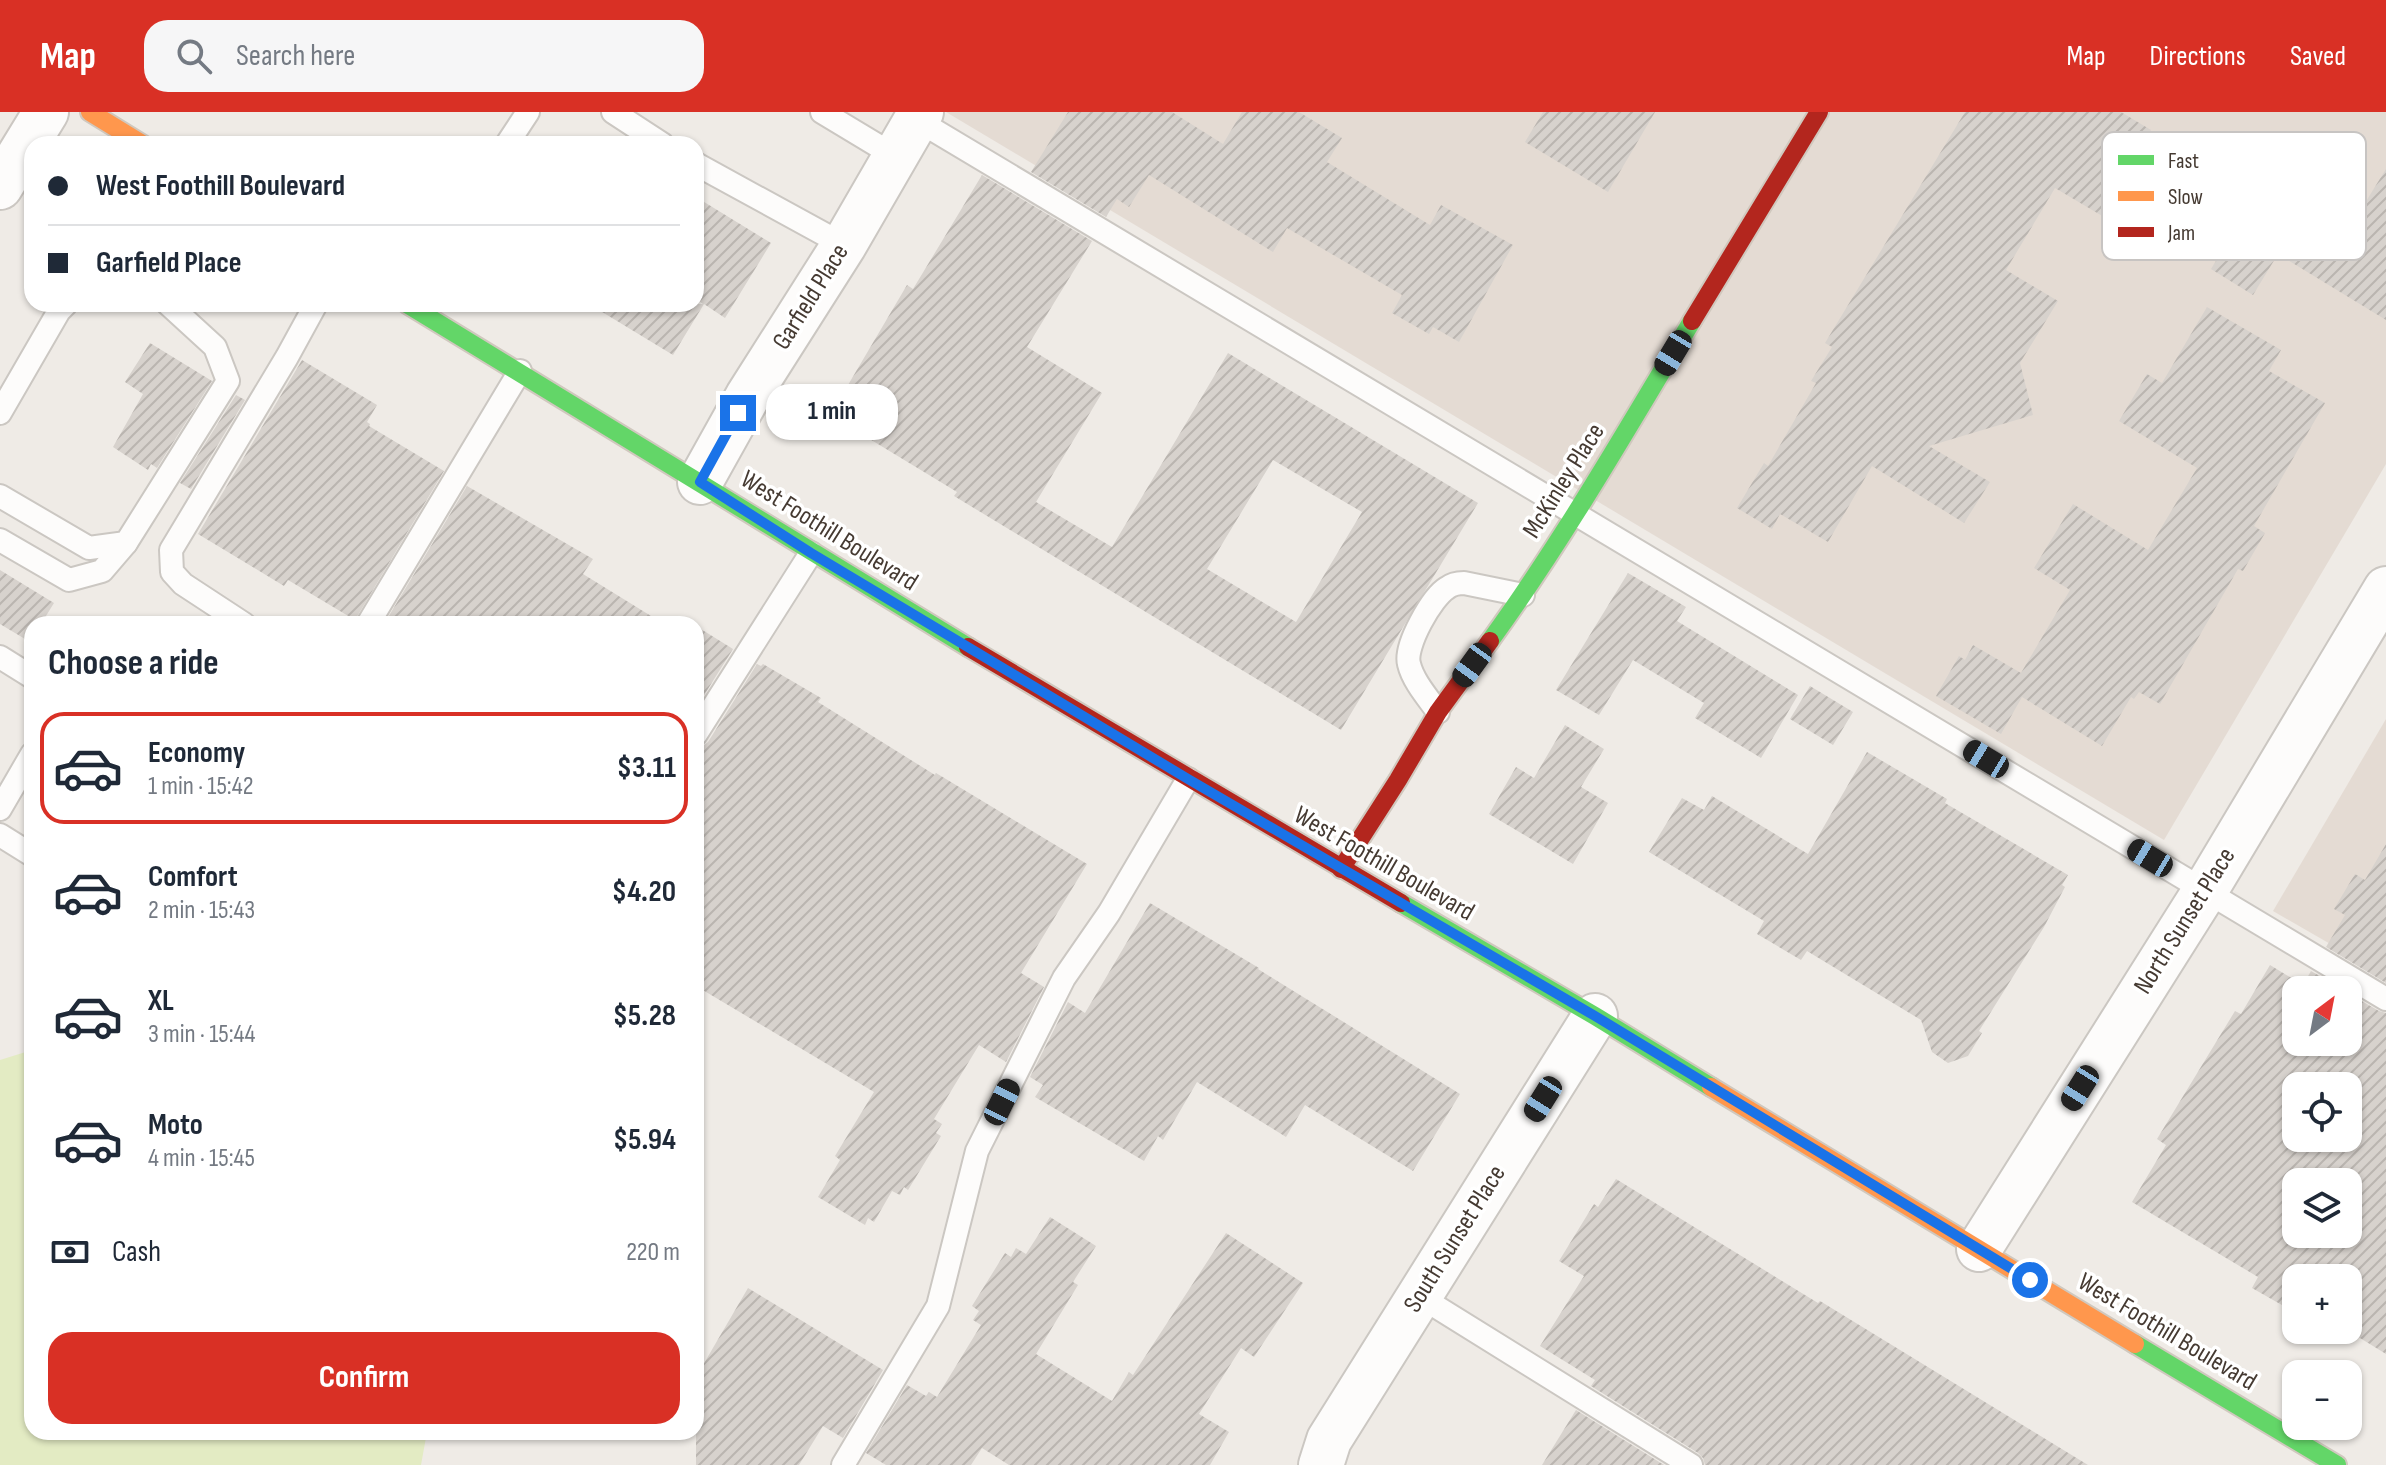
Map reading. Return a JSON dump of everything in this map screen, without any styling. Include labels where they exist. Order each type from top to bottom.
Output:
[{"type":"main road","points":[[90,112],[129,136]]},
{"type":"main road","name":"McKinley Place","points":[[1341,869],[1438,712],[1523,595],[1575,514],[1819,112]]},
{"type":"main road","name":"West Foothill Boulevard","points":[[420,312],[811,553],[1188,779],[1595,1016],[2337,1465]]},
{"type":"street","points":[[31,136],[46,112]]},
{"type":"street","name":"Garfield Place","points":[[700,482],[748,396],[844,245],[911,129]]},
{"type":"street","points":[[0,187],[24,148]]},
{"type":"street","name":"North Sunset Place","points":[[1979,1249],[2205,891],[2386,589]]},
{"type":"street","name":"South Sunset Place","points":[[1321,1465],[1329,1440],[1595,1016]]},
{"type":"lane","points":[[512,136],[528,112]]},
{"type":"lane","points":[[613,112],[650,136]]},
{"type":"lane","points":[[822,112],[911,129],[1575,514],[2386,999]]},
{"type":"lane","points":[[704,168],[844,245]]},
{"type":"lane","points":[[0,413],[58,312]]},
{"type":"lane","points":[[0,540],[69,580],[102,571],[126,543],[228,381],[215,347],[177,312]]},
{"type":"lane","points":[[232,616],[183,584],[172,572],[171,550],[312,312]]},
{"type":"lane","points":[[373,616],[520,371]]},
{"type":"lane","points":[[0,496],[89,548],[126,543]]},
{"type":"lane","points":[[704,721],[811,553]]},
{"type":"lane","points":[[1438,712],[1409,664],[1408,650],[1411,639],[1438,597],[1444,589],[1464,583],[1523,595]]},
{"type":"lane","points":[[0,657],[24,672]]},
{"type":"lane","points":[[0,809],[24,768]]},
{"type":"lane","points":[[843,1465],[938,1306],[977,1151],[1064,978],[1109,913],[1188,779]]},
{"type":"lane","points":[[0,835],[24,850]]},
{"type":"lane","points":[[1419,1296],[1691,1465]]},
{"type":"shaded area","points":[[946,112],[2386,112],[2386,464],[2164,840]]},
{"type":"shaded area","points":[[2386,719],[2386,976],[2273,911]]},
{"type":"green space","points":[[24,1052],[24,1440],[426,1440],[421,1465],[0,1465],[0,1060]]},
{"type":"building","points":[[1068,112],[1172,112],[1223,144],[1242,112],[1299,112],[1342,138],[1327,162],[1430,225],[1441,205],[1513,245],[1459,342],[1433,327],[1429,334],[1392,313],[1402,295],[1287,228],[1273,252],[1149,175],[1129,207],[1117,199],[1106,217],[1031,172]]},
{"type":"building","points":[[1543,112],[1655,112],[1608,192],[1525,142]]},
{"type":"building","points":[[1965,112],[2121,112],[2151,130],[2102,132],[2102,216],[2055,188],[2006,270],[2058,301],[2020,363],[2033,415],[1929,446],[1990,482],[1964,523],[1872,466],[1828,542],[1780,514],[1772,529],[1737,508],[1764,463],[1768,466],[1816,383],[1811,381],[1832,347],[1825,343]]},
{"type":"building","points":[[2386,169],[2386,320],[2288,260],[2366,260],[2366,201]]},
{"type":"building","points":[[982,175],[1092,241],[1027,347],[1102,393],[1036,502],[1112,547],[1228,353],[1478,503],[1341,730],[954,496],[957,492],[835,418],[853,388],[848,385],[907,285],[913,289]],"holes":[[[1273,460],[1362,512],[1296,622],[1207,569]]]},
{"type":"building","points":[[704,202],[771,243],[725,318],[704,304]]},
{"type":"building","points":[[2217,260],[2274,260],[2253,295],[2211,269]]},
{"type":"building","points":[[2207,307],[2281,350],[2269,371],[2325,403],[2254,526],[2265,533],[2243,571],[2238,569],[2160,704],[2139,692],[2134,699],[2131,697],[2102,746],[2022,697],[2001,734],[1936,696],[1959,656],[1965,660],[1973,645],[2021,673],[2070,590],[2034,568],[2073,504],[2148,550],[2197,468],[2119,421],[2147,374],[2162,383]]},
{"type":"building","points":[[602,312],[699,312],[673,355]]},
{"type":"building","points":[[150,343],[212,381],[157,468],[151,464],[148,470],[113,447],[143,394],[125,382]]},
{"type":"building","points":[[302,360],[377,405],[367,422],[369,426],[444,471],[357,616],[348,616],[288,580],[284,586],[198,534]]},
{"type":"building","points":[[236,395],[245,400],[191,489],[180,483]]},
{"type":"building","points":[[467,486],[593,559],[583,574],[651,616],[389,616]]},
{"type":"building","points":[[0,570],[54,603],[46,616],[24,616],[24,638],[0,624]]},
{"type":"building","points":[[1628,573],[1686,607],[1677,621],[1798,695],[1761,758],[1695,718],[1704,703],[1633,660],[1599,715],[1556,690]]},
{"type":"building","points":[[704,631],[733,649],[704,695]]},
{"type":"building","points":[[757,664],[763,664],[821,698],[818,702],[935,775],[1087,864],[1021,973],[1044,987],[1006,1062],[979,1045],[934,1119],[942,1124],[936,1133],[941,1136],[908,1190],[904,1187],[900,1195],[892,1191],[874,1222],[868,1218],[865,1225],[818,1197],[840,1160],[835,1156],[874,1092],[704,991],[704,745]]},
{"type":"building","points":[[1810,686],[1853,712],[1833,745],[1790,719]]},
{"type":"building","points":[[1565,725],[1604,749],[1581,787],[1608,803],[1573,864],[1489,814],[1516,767],[1534,778]]},
{"type":"building","points":[[1867,752],[1947,799],[1945,803],[2068,875],[2044,927],[1979,1031],[1982,1033],[1968,1056],[1948,1063],[1932,1052],[1921,1020],[1807,951],[1801,960],[1757,934],[1764,921],[1649,852],[1682,798],[1704,810],[1712,796],[1808,854]]},
{"type":"building","points":[[2386,844],[2386,983],[2326,947],[2345,915],[2334,909],[2355,874],[2365,880]]},
{"type":"building","points":[[1150,903],[1460,1094],[1413,1171],[1305,1105],[1286,1137],[1197,1082],[1163,1140],[1158,1136],[1144,1161],[1035,1097],[1043,1085],[1030,1077],[1068,1002],[1085,1013]]},
{"type":"building","points":[[2270,965],[2288,976],[2282,976],[2282,1056],[2362,1056],[2362,1001],[2386,1013],[2386,1354],[2362,1339],[2362,1264],[2282,1264],[2282,1305],[2252,1288],[2258,1277],[2132,1202],[2166,1145],[2157,1139],[2235,1011],[2241,1014]]},
{"type":"building","points":[[1616,1179],[2088,1465],[1705,1465],[1698,1453],[1591,1386],[1595,1380],[1540,1346],[1584,1276],[1559,1261],[1594,1204],[1598,1207]]},
{"type":"building","points":[[1050,1217],[1096,1246],[1073,1282],[1078,1285],[1036,1354],[1112,1401],[1129,1372],[1133,1375],[1226,1233],[1303,1283],[1254,1357],[1241,1348],[1199,1414],[1229,1432],[1210,1465],[1009,1465],[982,1448],[971,1465],[886,1465],[866,1453],[907,1385],[926,1396],[929,1392],[937,1397],[981,1325],[973,1320],[979,1311],[972,1306],[1005,1253],[1011,1257],[1016,1248],[1026,1254]]},
{"type":"building","points":[[748,1288],[883,1370],[843,1438],[823,1426],[799,1465],[696,1465],[696,1440],[704,1440],[704,1363]]},
{"type":"building","points":[[1576,1410],[1664,1465],[1542,1465]]},
{"type":"traffic: fast","points":[[420,312],[968,647]]},
{"type":"traffic: fast","points":[[1490,641],[1569,523],[1692,321]]},
{"type":"traffic: fast","points":[[1401,903],[1711,1087]]},
{"type":"traffic: fast","points":[[2135,1344],[2337,1465]]},
{"type":"traffic: slow","points":[[90,112],[129,136]]},
{"type":"traffic: slow","points":[[1711,1087],[2135,1344]]},
{"type":"traffic: jam","points":[[1692,321],[1819,112]]},
{"type":"traffic: jam","points":[[1341,869],[1438,712],[1490,641]]},
{"type":"traffic: jam","points":[[968,647],[1401,903]]},
{"type":"route","points":[[738,413],[700,482],[811,553],[1188,779],[1595,1016],[2030,1280]]}]
